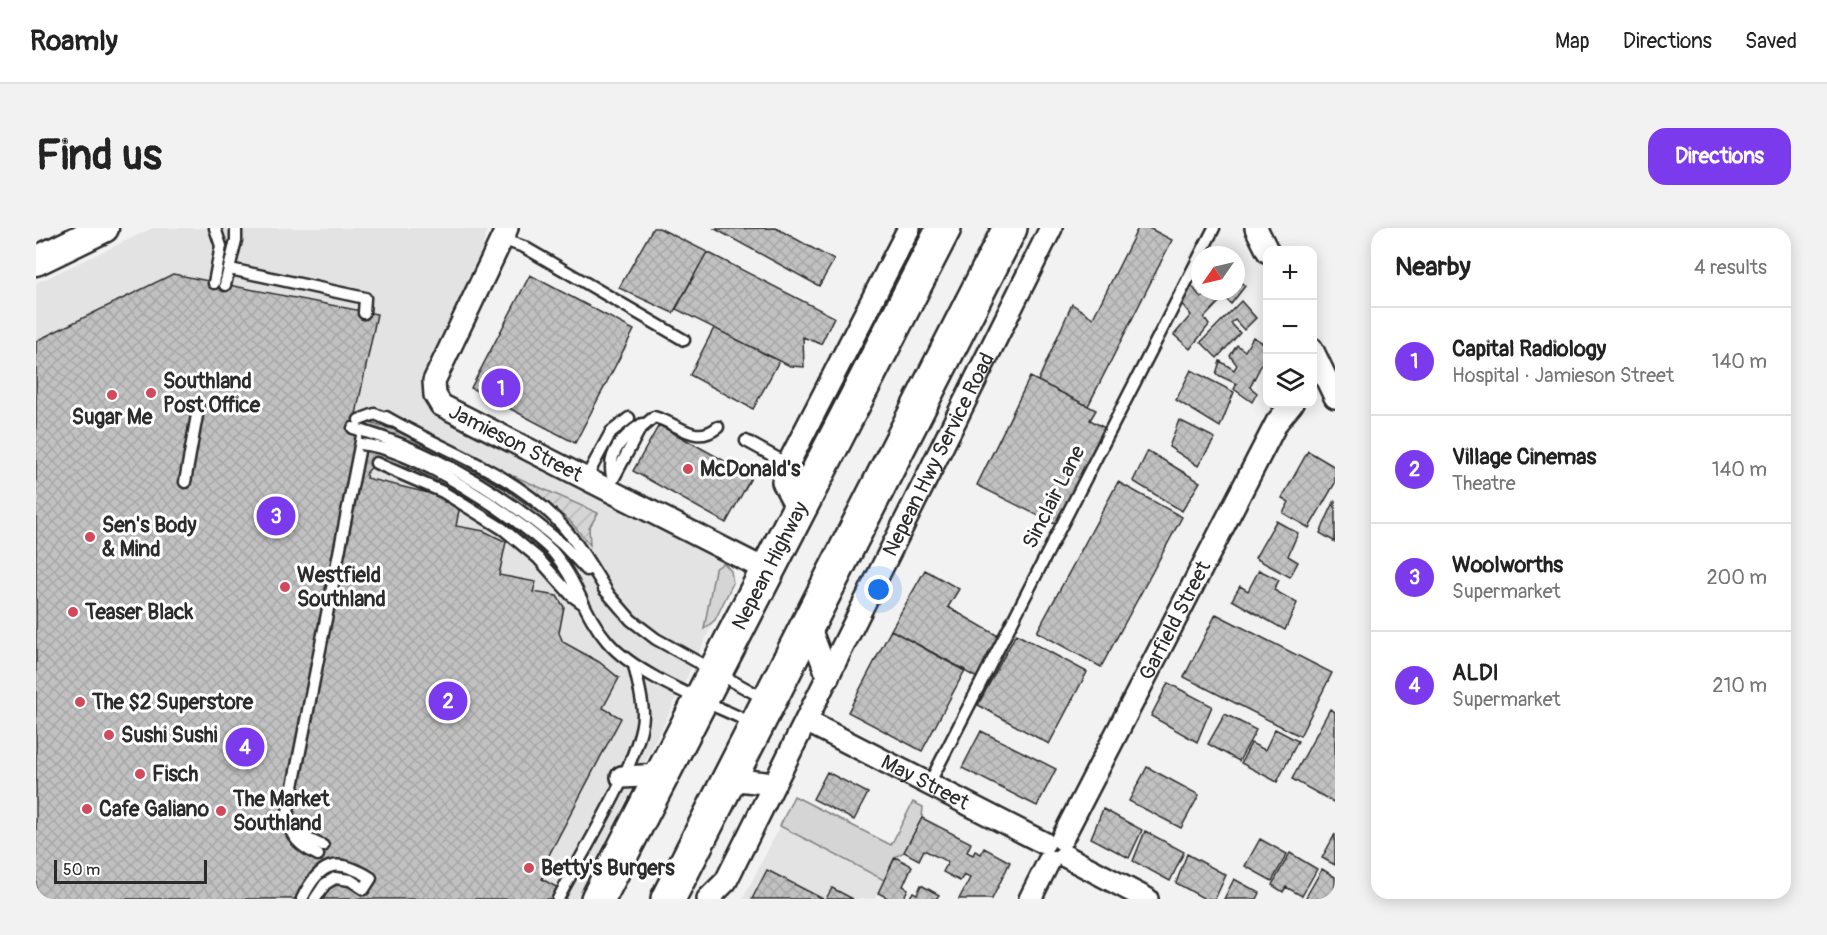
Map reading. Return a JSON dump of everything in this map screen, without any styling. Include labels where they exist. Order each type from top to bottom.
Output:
[{"type":"highway","name":"Nepean Highway","points":[[598,899],[797,508],[944,228]]},
{"type":"highway","points":[[678,893],[728,779],[1010,228]]},
{"type":"main road","points":[[36,261],[104,228]]},
{"type":"street","points":[[797,508],[783,482],[788,464],[909,228]]},
{"type":"street","points":[[1256,228],[1265,246]]},
{"type":"street","name":"Nepean Hwy Service Road","points":[[708,899],[726,880],[828,677],[1045,230]]},
{"type":"street","name":"Jamieson Street","points":[[505,234],[434,381],[435,395],[441,405],[586,478],[610,484],[766,570]]},
{"type":"street","points":[[1314,354],[1325,389]]},
{"type":"street","name":"Garfield Street","points":[[1030,899],[1278,422],[1289,408]]},
{"type":"street","points":[[808,623],[828,677]]},
{"type":"street","name":"May Street","points":[[806,721],[1147,899]]},
{"type":"street","points":[[622,777],[662,775]]},
{"type":"street","points":[[728,779],[774,784]]},
{"type":"lane","points":[[215,228],[221,246],[220,284],[230,269],[236,228]]},
{"type":"lane","name":"Sinclair Lane","points":[[929,784],[1214,228]]},
{"type":"lane","points":[[505,234],[684,340]]},
{"type":"lane","points":[[230,269],[365,298],[364,313]]},
{"type":"lane","points":[[185,482],[199,404]]},
{"type":"lane","points":[[320,851],[300,836],[287,817],[359,426],[368,414],[386,417],[494,472],[539,504],[570,536],[608,593]]},
{"type":"lane","points":[[386,417],[398,431]]},
{"type":"lane","points":[[610,484],[646,421],[654,417],[668,421],[697,437],[704,436],[718,426]]},
{"type":"lane","points":[[586,478],[612,432],[629,418]]},
{"type":"lane","points":[[359,426],[476,480],[534,520],[563,545],[644,631],[708,684],[762,713]]},
{"type":"lane","points":[[746,441],[788,464]]},
{"type":"lane","points":[[356,443],[377,447],[417,464],[483,498],[510,515],[553,552],[573,579],[582,603],[608,642],[634,665],[708,684],[762,713]]},
{"type":"lane","points":[[375,463],[443,492],[495,523],[538,558],[571,595],[582,603]]},
{"type":"lane","points":[[558,899],[622,777],[639,736],[643,714],[634,665]]},
{"type":"lane","points":[[302,899],[310,882],[322,868],[342,866],[371,878],[364,889],[344,878],[335,878],[325,884],[315,899]]},
{"type":"shaded area","name":"Westfield Southland","points":[[153,228],[487,228],[475,279],[423,380],[422,390],[428,408],[598,499],[714,556],[731,571],[733,583],[578,899],[36,899],[36,283]]},
{"type":"shaded area","points":[[514,476],[598,513],[589,528],[590,545],[570,521]]},
{"type":"shaded area","points":[[724,563],[731,571],[733,583],[715,620],[704,629],[715,569]]},
{"type":"shaded area","points":[[794,796],[891,845],[913,802],[923,807],[922,818],[904,852],[895,857],[884,880],[780,826]]},
{"type":"shaded area","points":[[780,826],[884,880],[875,899],[743,899]]},
{"type":"building","points":[[653,228],[659,228],[707,252],[673,313],[619,288]]},
{"type":"building","points":[[776,228],[834,260],[819,286],[715,229]]},
{"type":"building","points":[[1138,228],[1149,228],[1172,240],[1088,406],[1038,381],[1072,304],[1093,318]]},
{"type":"building","points":[[707,252],[834,317],[821,344],[803,337],[804,367],[790,366],[676,309]]},
{"type":"building","name":"Westfield Southland","points":[[173,274],[377,314],[355,419],[393,429],[460,462],[507,490],[550,521],[570,540],[547,556],[517,527],[493,511],[415,470],[387,460],[376,462],[367,472],[366,478],[445,497],[444,502],[460,505],[456,526],[484,531],[506,542],[499,575],[536,582],[533,592],[557,596],[564,607],[559,633],[563,642],[599,662],[619,678],[603,708],[621,718],[548,857],[552,859],[542,879],[558,888],[552,899],[36,899],[36,341]]},
{"type":"building","points":[[530,275],[634,330],[575,443],[471,388]]},
{"type":"building","points":[[1191,288],[1191,300],[1221,300],[1204,318],[1209,325],[1190,349],[1174,335],[1191,315],[1181,303]]},
{"type":"building","points":[[1241,301],[1256,318],[1244,330],[1235,320],[1231,323],[1240,333],[1217,358],[1201,342]]},
{"type":"building","points":[[714,328],[779,361],[753,409],[690,375]]},
{"type":"building","points":[[1253,337],[1263,343],[1263,362],[1250,387],[1257,393],[1252,402],[1234,389],[1237,384],[1216,374],[1220,361],[1234,370],[1237,365],[1230,356],[1237,345],[1245,351]]},
{"type":"building","points":[[1191,370],[1234,392],[1220,427],[1176,400]]},
{"type":"building","points":[[1030,377],[1096,410],[1090,420],[1105,428],[1057,525],[977,485]]},
{"type":"building","points":[[1179,420],[1215,438],[1198,466],[1169,447]]},
{"type":"building","points":[[659,425],[752,476],[726,523],[633,471]]},
{"type":"building","points":[[1148,451],[1200,482],[1182,511],[1133,481]]},
{"type":"building","points":[[1308,451],[1335,467],[1335,483],[1309,528],[1283,513],[1289,502],[1282,498]]},
{"type":"building","points":[[1118,482],[1182,517],[1101,667],[1037,632]]},
{"type":"building","points":[[1335,500],[1335,542],[1320,533]]},
{"type":"building","points":[[1276,521],[1298,533],[1288,556],[1298,562],[1290,577],[1255,558]]},
{"type":"building","points":[[925,570],[959,589],[948,607],[1000,637],[977,678],[891,630]]},
{"type":"building","points":[[1259,570],[1279,580],[1274,590],[1297,603],[1285,630],[1232,600],[1240,586],[1248,591]]},
{"type":"building","points":[[1216,614],[1332,673],[1300,736],[1184,677]]},
{"type":"building","points":[[891,630],[965,670],[922,751],[848,712]]},
{"type":"building","points":[[1016,634],[1087,672],[1049,744],[978,705]]},
{"type":"building","points":[[1168,683],[1212,706],[1197,742],[1151,716]]},
{"type":"building","points":[[1330,709],[1335,712],[1335,803],[1292,779]]},
{"type":"building","points":[[1225,714],[1256,730],[1239,761],[1208,744]]},
{"type":"building","points":[[1275,729],[1298,741],[1277,782],[1241,763],[1251,743],[1265,750]]},
{"type":"building","points":[[981,731],[1056,769],[1037,806],[962,768]]},
{"type":"building","points":[[1147,767],[1199,795],[1181,828],[1129,801]]},
{"type":"building","points":[[827,772],[868,793],[854,820],[813,799]]},
{"type":"building","points":[[1103,809],[1142,830],[1129,858],[1091,838]]},
{"type":"building","points":[[922,818],[971,843],[967,852],[973,855],[975,851],[981,854],[984,848],[1010,862],[992,899],[959,899],[970,878],[964,875],[960,881],[943,872],[948,862],[924,850],[919,860],[904,852]]},
{"type":"building","points":[[1145,831],[1184,852],[1170,881],[1133,861]]},
{"type":"building","points":[[1335,834],[1335,865],[1322,858]]},
{"type":"building","points":[[1260,839],[1287,854],[1272,881],[1245,866]]},
{"type":"building","points":[[1290,853],[1317,869],[1302,896],[1286,887],[1283,892],[1272,885]]},
{"type":"building","points":[[1187,854],[1226,875],[1215,899],[1205,899],[1176,883]]},
{"type":"building","points":[[895,857],[912,866],[903,886],[908,889],[903,899],[890,899],[878,893]]},
{"type":"building","points":[[1322,869],[1335,877],[1335,899],[1305,899]]},
{"type":"building","points":[[767,870],[823,899],[752,899]]},
{"type":"building","points":[[1234,879],[1260,893],[1257,899],[1224,899]]},
{"type":"building","points":[[921,885],[939,895],[936,899],[909,899],[913,892],[917,894]]},
{"type":"building","points":[[832,888],[853,899],[826,899]]},
{"type":"place","name":"Capital Radiology","points":[[501,388]]},
{"type":"place","name":"Southland Post Office","points":[[151,393]]},
{"type":"place","name":"Sugar Me","points":[[112,395]]},
{"type":"place","name":"McDonald's","points":[[688,469]]},
{"type":"place","name":"Woolworths","points":[[276,516]]},
{"type":"place","name":"Sen's Body & Mind","points":[[90,537]]},
{"type":"place","name":"Westfield Southland","points":[[285,587]]},
{"type":"place","name":"Teaser Black","points":[[73,612]]},
{"type":"place","name":"Village Cinemas","points":[[448,701]]},
{"type":"place","name":"The $2 Superstore","points":[[80,702]]},
{"type":"place","name":"Sushi Sushi","points":[[109,735]]},
{"type":"place","name":"ALDI","points":[[245,747]]},
{"type":"place","name":"Fisch","points":[[140,774]]},
{"type":"place","name":"Cafe Galiano","points":[[87,809]]},
{"type":"place","name":"The Market Southland","points":[[221,811]]},
{"type":"place","name":"Betty's Burgers","points":[[529,868]]}]
